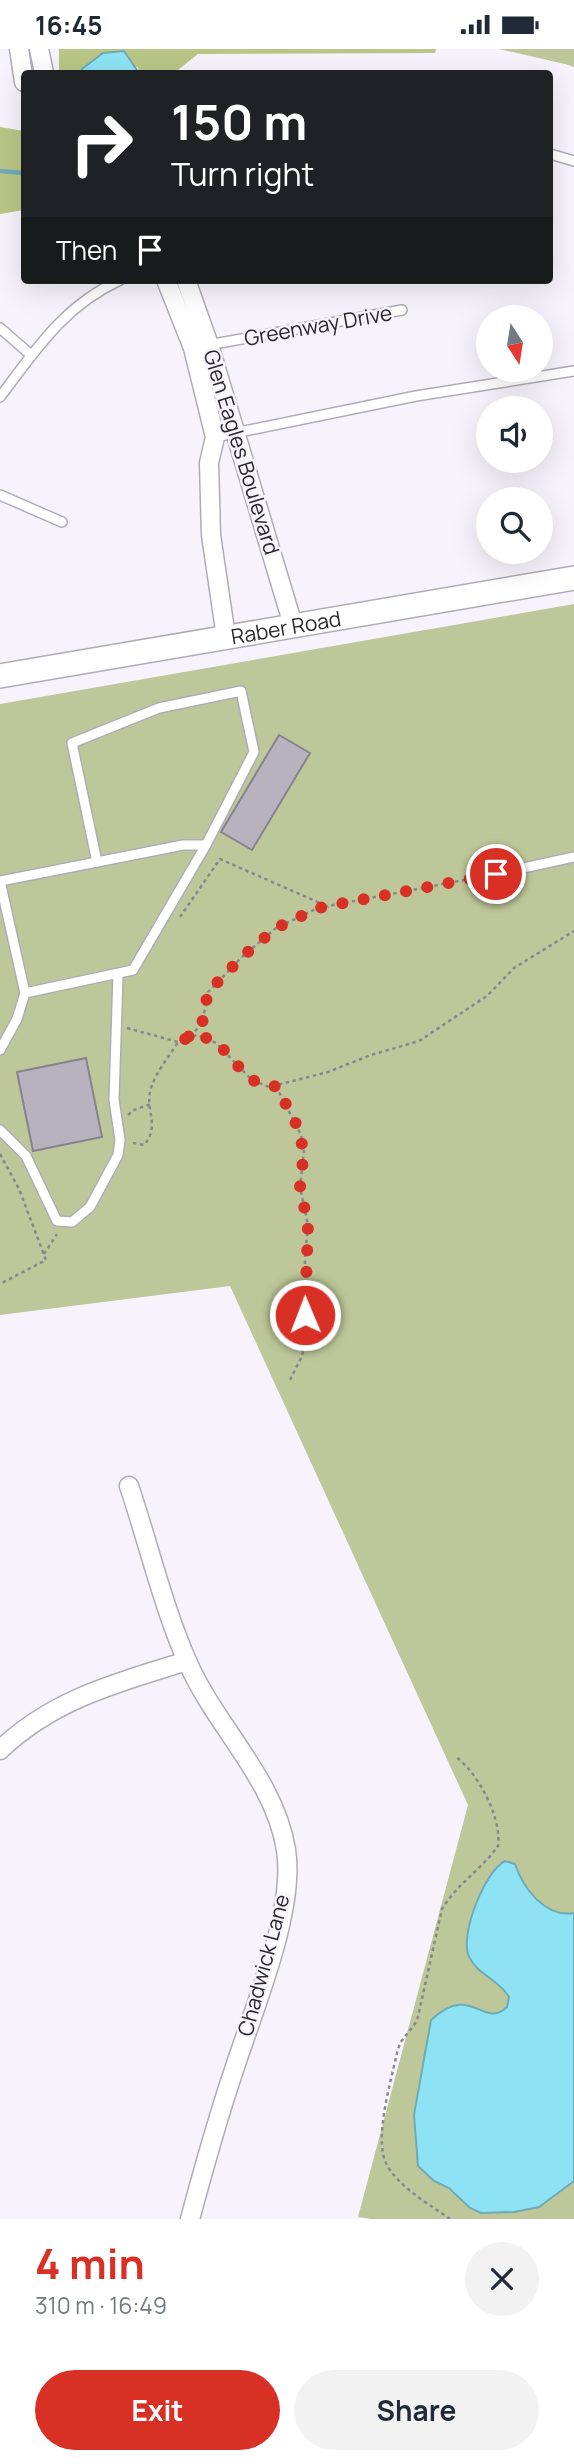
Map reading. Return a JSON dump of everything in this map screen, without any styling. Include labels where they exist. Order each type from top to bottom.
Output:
[{"type":"street","points":[[19,49],[22,70]]},
{"type":"street","points":[[39,49],[43,70]]},
{"type":"street","name":"Glen Eagles Boulevard","points":[[168,284],[201,347],[236,434],[293,625]]},
{"type":"street","name":"Glen Eagles Boulevard","points":[[187,284],[201,347],[215,437],[209,463],[211,535],[226,637]]},
{"type":"street","name":"Raber Road","points":[[0,677],[574,578]]},
{"type":"street","name":"Chadwick Lane","points":[[130,1486],[187,1661],[209,1705],[260,1778],[286,1850],[285,1894],[271,1954],[220,2112],[190,2219]]},
{"type":"street","points":[[0,1750],[20,1731],[43,1715],[88,1692],[187,1661]]},
{"type":"lane","points":[[553,154],[574,161]]},
{"type":"lane","points":[[0,397],[75,306],[113,284]]},
{"type":"lane","name":"Greenway Drive","points":[[201,347],[402,310]]},
{"type":"lane","points":[[0,328],[32,355]]},
{"type":"lane","points":[[215,437],[387,402],[574,371]]},
{"type":"lane","points":[[0,495],[62,522]]},
{"type":"lane","points":[[24,993],[118,975],[133,969],[206,845],[254,752],[241,691],[159,708],[72,743],[96,862]]},
{"type":"lane","points":[[0,1050],[17,1019],[24,993],[0,881],[183,845],[206,845]]},
{"type":"lane","points":[[496,874],[574,857]]},
{"type":"lane","points":[[0,1131],[26,1156],[57,1221],[72,1222],[90,1207],[118,1155],[120,1140],[114,1100],[118,975]]},
{"type":"path","points":[[174,924],[220,859],[329,907]]},
{"type":"path","points":[[128,1139],[144,1145],[151,1137],[154,1125],[150,1092],[177,1042],[192,1035],[202,1024],[208,992],[276,928],[318,908],[496,874]]},
{"type":"path","points":[[117,1024],[177,1042],[197,1035],[216,1043],[252,1080],[268,1087],[276,1086],[328,1072],[371,1055],[419,1041],[487,996],[514,968],[574,931]]},
{"type":"path","points":[[276,1086],[301,1135],[304,1151],[300,1187],[308,1225],[305,1257],[305,1340],[302,1356],[289,1382]]},
{"type":"path","points":[[126,1118],[134,1110],[151,1104]]},
{"type":"path","points":[[0,1154],[19,1189],[46,1260],[0,1284]]},
{"type":"path","points":[[44,1254],[65,1223]]},
{"type":"path","points":[[450,2219],[394,2174],[385,2160],[383,2134],[397,2053],[400,2043],[417,2021],[442,1909],[498,1846],[495,1821],[481,1790],[456,1756]]},
{"type":"green space","points":[[59,49],[436,49],[435,53],[198,54],[178,70],[138,70],[138,67],[59,70]]},
{"type":"green space","points":[[499,49],[574,49],[574,67],[565,64]]},
{"type":"green space","points":[[0,127],[21,130],[21,210],[0,214]]},
{"type":"green space","points":[[574,604],[574,2219],[371,2219],[358,2217],[468,1805],[230,1286],[0,1315],[0,704]]},
{"type":"water","points":[[124,51],[137,70],[82,70],[103,53]]},
{"type":"water","points":[[505,1861],[515,1864],[530,1891],[545,1906],[554,1911],[574,1913],[574,2181],[539,2207],[514,2212],[481,2213],[470,2208],[449,2188],[434,2181],[418,2166],[414,2115],[431,2020],[445,2009],[457,2005],[467,2005],[491,2013],[499,2013],[507,2007],[509,1997],[471,1961],[467,1944],[476,1903],[490,1877]]},
{"type":"building","points":[[279,735],[310,753],[252,850],[221,832]]},
{"type":"building","points":[[86,1058],[102,1137],[33,1151],[17,1072]]},
{"type":"waterway","points":[[0,171],[21,173]]},
{"type":"route","points":[[305,1315],[308,1225],[300,1187],[304,1151],[295,1121],[276,1086],[268,1087],[252,1080],[216,1043],[197,1035],[177,1042],[192,1035],[202,1024],[208,992],[242,957],[276,928],[318,908],[496,874]]}]
